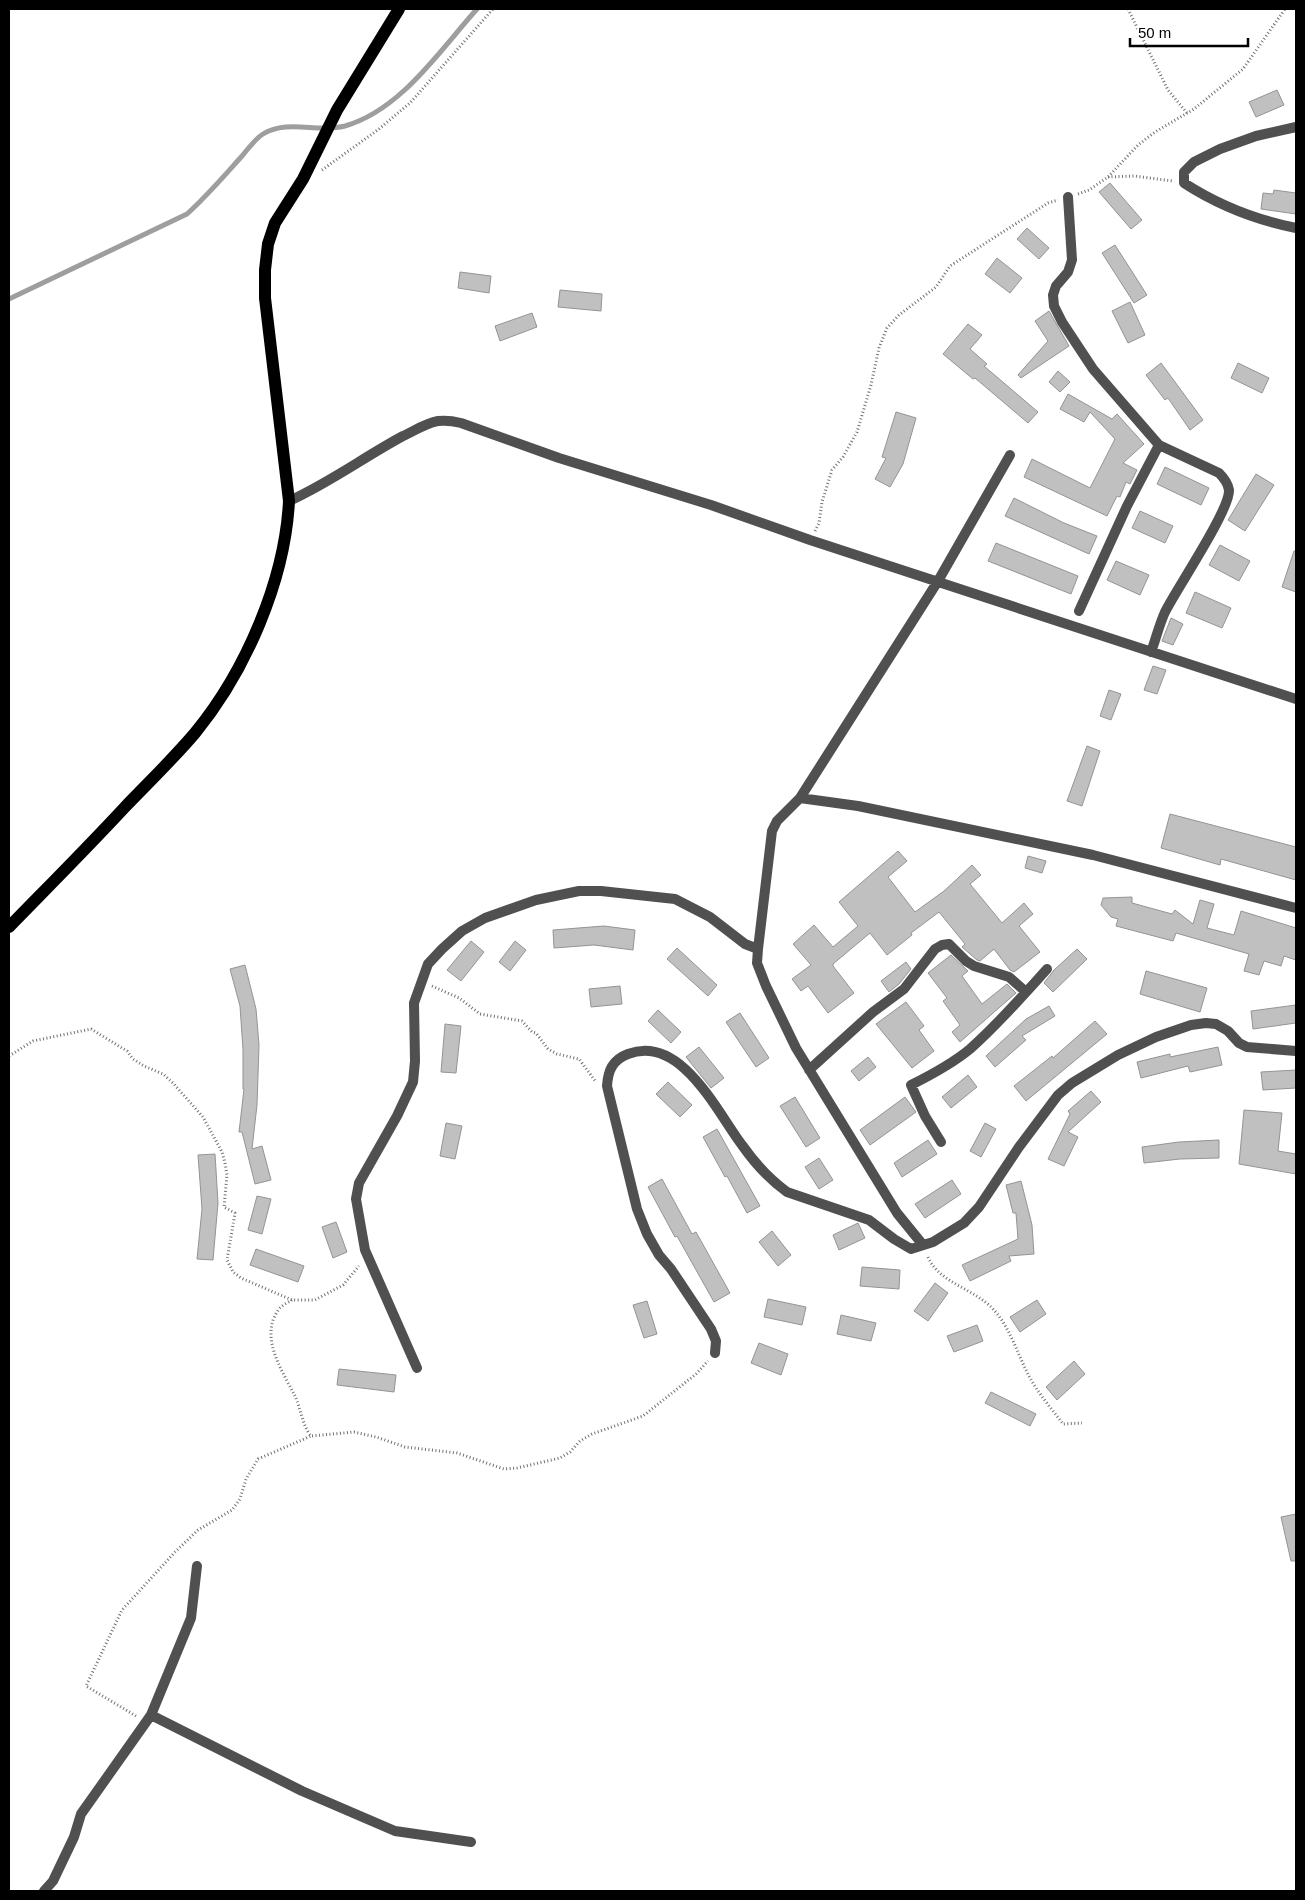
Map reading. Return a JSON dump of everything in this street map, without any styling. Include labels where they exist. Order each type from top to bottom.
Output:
[{"type":"main road","points":[[9,927],[74,862],[189,740],[206,719],[243,658],[267,604],[288,525],[289,500],[266,307],[265,270],[268,244],[275,223],[303,178],[337,110],[398,9]]},
{"type":"street","points":[[1296,127],[1256,136],[1220,149],[1194,162],[1184,172],[1184,183],[1226,207],[1296,228]]},
{"type":"street","points":[[1068,197],[1072,260],[1068,272],[1056,286],[1053,295],[1054,306],[1062,322],[1093,369],[1159,445],[1219,474],[1226,481],[1229,490],[1226,502],[1205,545],[1164,614],[1151,652]]},
{"type":"street","points":[[289,500],[305,494],[423,426],[436,421],[447,420],[461,423],[559,458],[711,505],[810,540],[1296,699]]},
{"type":"street","points":[[1079,611],[1127,506],[1159,445]]},
{"type":"street","points":[[923,1245],[897,1213],[809,1070],[766,986],[758,963],[758,949],[772,831],[777,821],[800,798],[938,581],[1010,455]]},
{"type":"street","points":[[800,798],[858,806],[1093,854],[1296,908]]},
{"type":"street","points":[[417,1368],[366,1250],[356,1199],[359,1183],[397,1116],[413,1082],[415,1061],[414,1003],[428,964],[462,931],[485,918],[536,900],[579,891],[601,891],[675,899],[710,917],[745,944],[758,949]]},
{"type":"street","points":[[809,1070],[873,1012],[904,989],[935,950],[942,945],[949,944],[966,961],[974,966],[1008,977],[1026,992]]},
{"type":"street","points":[[941,1142],[925,1116],[911,1085],[952,1062],[970,1049],[1046,969]]},
{"type":"street","points":[[715,1353],[716,1341],[711,1330],[671,1269],[659,1255],[647,1234],[628,1178],[607,1086],[608,1072],[617,1060],[627,1054],[650,1051],[661,1054],[686,1071],[699,1084],[741,1144],[776,1184],[786,1192],[870,1220],[894,1239],[911,1249],[933,1242],[964,1223],[979,1207],[1019,1147],[1058,1095],[1072,1083],[1118,1055],[1156,1037],[1191,1025],[1206,1023],[1216,1024],[1228,1031],[1239,1043],[1247,1047],[1264,1050],[1296,1051]]},
{"type":"street","points":[[44,1891],[53,1881],[82,1814],[151,1715],[191,1618],[197,1566]]},
{"type":"street","points":[[151,1715],[302,1791],[395,1831],[472,1842]]},
{"type":"path","points":[[303,178],[327,168],[380,129],[410,103],[493,9]]},
{"type":"path","points":[[1128,9],[1168,90],[1187,113]]},
{"type":"path","points":[[810,540],[820,523],[822,502],[832,470],[843,457],[857,432],[871,385],[879,348],[887,328],[899,315],[936,287],[950,266],[1048,203],[1089,190],[1108,177],[1138,145],[1155,132],[1187,113],[1243,69],[1285,9]]},
{"type":"path","points":[[1108,177],[1151,177],[1184,183]]},
{"type":"path","points":[[420,983],[448,992],[480,1014],[522,1021],[548,1049],[557,1054],[579,1059],[596,1082],[607,1086]]},
{"type":"path","points":[[9,1056],[33,1041],[91,1029],[127,1051],[133,1059],[163,1074],[173,1083],[203,1117],[222,1152],[227,1175],[224,1207],[235,1213],[227,1260],[233,1272],[241,1278],[292,1300],[315,1300],[344,1285],[356,1272],[366,1250]]},
{"type":"path","points":[[923,1245],[931,1264],[952,1281],[981,1298],[993,1309],[1003,1322],[1029,1376],[1064,1424],[1082,1423]]},
{"type":"path","points":[[292,1300],[277,1311],[272,1324],[271,1338],[281,1371],[302,1414],[305,1429],[311,1436]]},
{"type":"path","points":[[151,1715],[138,1717],[86,1686],[122,1610],[174,1552],[198,1530],[232,1510],[240,1499],[246,1479],[258,1459],[311,1436],[354,1432],[405,1447],[457,1454],[504,1469],[517,1468],[560,1458],[592,1434],[642,1416],[696,1374],[715,1353]]},
{"type":"building","points":[[1277,90],[1284,105],[1256,117],[1249,102]]},
{"type":"building","points":[[1110,183],[1142,220],[1131,229],[1099,192]]},
{"type":"building","points":[[1274,190],[1296,193],[1296,214],[1261,209],[1263,193],[1273,194]]},
{"type":"building","points":[[1027,228],[1049,248],[1039,259],[1017,239]]},
{"type":"building","points":[[1115,245],[1147,295],[1134,303],[1102,253]]},
{"type":"building","points":[[997,258],[1022,278],[1010,293],[985,274]]},
{"type":"building","points":[[460,272],[491,276],[489,293],[458,288]]},
{"type":"building","points":[[560,290],[602,294],[601,311],[558,307]]},
{"type":"building","points":[[1130,302],[1145,335],[1128,343],[1112,311]]},
{"type":"building","points":[[1049,311],[1069,346],[1021,378],[1018,375],[1048,341],[1035,321]]},
{"type":"building","points":[[532,313],[537,327],[500,341],[495,326]]},
{"type":"building","points":[[968,324],[982,335],[970,349],[987,364],[984,366],[1038,412],[1028,423],[975,378],[973,379],[943,354]]},
{"type":"building","points":[[1161,363],[1203,420],[1190,430],[1168,398],[1165,400],[1146,375]]},
{"type":"building","points":[[1238,363],[1269,378],[1262,393],[1231,378]]},
{"type":"building","points":[[1058,371],[1070,382],[1060,392],[1049,382]]},
{"type":"building","points":[[1068,394],[1112,419],[1117,414],[1144,444],[1123,463],[1137,470],[1130,484],[1126,482],[1120,497],[1117,496],[1107,516],[1024,477],[1032,459],[1090,488],[1115,439],[1090,412],[1084,422],[1060,409]]},
{"type":"building","points":[[896,412],[916,418],[903,464],[890,487],[875,479],[886,458],[882,457]]},
{"type":"building","points":[[1165,467],[1209,488],[1201,505],[1157,484]]},
{"type":"building","points":[[1256,474],[1274,485],[1245,531],[1228,520]]},
{"type":"building","points":[[1014,498],[1064,523],[1097,536],[1089,554],[1005,516]]},
{"type":"building","points":[[1140,511],[1173,526],[1165,543],[1132,528]]},
{"type":"building","points":[[996,543],[1078,576],[1071,594],[988,561]]},
{"type":"building","points":[[1220,545],[1250,561],[1239,581],[1209,565]]},
{"type":"building","points":[[1294,551],[1296,551],[1296,592],[1282,587]]},
{"type":"building","points":[[1116,561],[1149,575],[1140,595],[1107,580]]},
{"type":"building","points":[[1195,592],[1231,608],[1222,628],[1186,613]]},
{"type":"building","points":[[1171,618],[1183,624],[1173,645],[1162,641]]},
{"type":"building","points":[[1153,666],[1166,670],[1157,694],[1144,690]]},
{"type":"building","points":[[1109,690],[1121,694],[1111,720],[1100,716]]},
{"type":"building","points":[[1087,746],[1100,751],[1082,806],[1067,801]]},
{"type":"building","points":[[1170,814],[1296,847],[1296,880],[1221,859],[1220,865],[1161,848]]},
{"type":"building","points":[[898,851],[907,861],[888,877],[915,912],[944,891],[972,865],[981,875],[970,884],[1002,923],[1024,903],[1033,914],[1019,926],[1040,952],[1014,972],[1010,970],[994,949],[980,961],[977,960],[962,947],[965,944],[939,912],[911,933],[912,935],[887,955],[870,933],[833,964],[854,993],[828,1013],[808,986],[801,991],[792,979],[811,965],[793,944],[814,925],[833,947],[858,926],[839,902]]},
{"type":"building","points":[[1028,856],[1046,861],[1042,873],[1025,868]]},
{"type":"building","points":[[1132,897],[1132,903],[1172,914],[1175,910],[1193,924],[1200,900],[1214,904],[1207,928],[1234,935],[1241,911],[1296,928],[1296,960],[1284,956],[1281,966],[1264,961],[1259,975],[1244,971],[1249,954],[1176,933],[1173,941],[1116,926],[1118,919],[1111,917],[1101,905],[1103,898]]},
{"type":"building","points":[[604,926],[635,930],[633,950],[594,945],[554,948],[553,930]]},
{"type":"building","points":[[471,941],[484,952],[461,981],[447,970]]},
{"type":"building","points":[[515,941],[526,950],[510,971],[499,962]]},
{"type":"building","points":[[677,948],[717,985],[708,996],[667,959]]},
{"type":"building","points":[[1077,949],[1087,959],[1053,992],[1044,983],[1054,970]]},
{"type":"building","points":[[951,955],[968,971],[962,976],[982,1004],[1007,984],[1016,993],[960,1042],[952,1032],[960,1025],[943,1001],[947,998],[928,973]]},
{"type":"building","points":[[906,962],[911,969],[899,984],[889,992],[881,981]]},
{"type":"building","points":[[245,965],[256,1009],[259,1045],[257,1105],[252,1149],[262,1146],[271,1180],[255,1184],[242,1132],[239,1132],[244,1089],[243,1050],[240,1006],[230,969]]},
{"type":"building","points":[[1146,971],[1207,988],[1200,1012],[1140,994]]},
{"type":"building","points":[[620,986],[622,1004],[591,1007],[589,989]]},
{"type":"building","points":[[906,1002],[924,1026],[919,1030],[934,1051],[912,1068],[876,1024]]},
{"type":"building","points":[[1296,1005],[1296,1023],[1253,1029],[1251,1011]]},
{"type":"building","points":[[1049,1006],[1055,1016],[1022,1036],[1026,1040],[995,1067],[986,1056],[1026,1019]]},
{"type":"building","points":[[658,1010],[681,1032],[671,1043],[648,1021]]},
{"type":"building","points":[[740,1013],[769,1058],[756,1067],[726,1022]]},
{"type":"building","points":[[1095,1021],[1107,1034],[1026,1101],[1014,1086],[1052,1056],[1053,1058]]},
{"type":"building","points":[[445,1024],[461,1026],[456,1073],[441,1072]]},
{"type":"building","points":[[699,1047],[724,1078],[711,1088],[686,1057]]},
{"type":"building","points":[[1218,1047],[1222,1065],[1190,1072],[1188,1066],[1141,1078],[1137,1062],[1170,1054],[1170,1057]]},
{"type":"building","points":[[868,1057],[876,1067],[859,1081],[851,1071]]},
{"type":"building","points":[[1296,1070],[1296,1088],[1263,1090],[1261,1072]]},
{"type":"building","points":[[968,1075],[977,1087],[951,1108],[942,1097]]},
{"type":"building","points":[[668,1082],[692,1105],[680,1117],[656,1094]]},
{"type":"building","points":[[1091,1091],[1101,1102],[1068,1132],[1078,1137],[1064,1166],[1048,1159],[1070,1114],[1068,1111]]},
{"type":"building","points":[[795,1097],[820,1138],[806,1147],[780,1106]]},
{"type":"building","points":[[905,1097],[916,1112],[870,1145],[860,1130]]},
{"type":"building","points":[[1244,1110],[1282,1113],[1278,1151],[1296,1154],[1296,1174],[1239,1164]]},
{"type":"building","points":[[446,1123],[462,1126],[455,1159],[440,1156]]},
{"type":"building","points":[[985,1123],[996,1129],[981,1157],[970,1151]]},
{"type":"building","points":[[717,1129],[760,1206],[747,1213],[703,1137]]},
{"type":"building","points":[[928,1140],[937,1154],[902,1177],[894,1163]]},
{"type":"building","points":[[1219,1140],[1219,1158],[1180,1159],[1144,1163],[1142,1147],[1179,1142]]},
{"type":"building","points":[[215,1154],[218,1203],[213,1260],[197,1259],[202,1209],[198,1155]]},
{"type":"building","points":[[819,1158],[833,1180],[819,1189],[805,1167]]},
{"type":"building","points":[[662,1179],[692,1234],[696,1232],[730,1293],[714,1302],[648,1187]]},
{"type":"building","points":[[952,1180],[961,1194],[925,1218],[915,1204]]},
{"type":"building","points":[[1021,1181],[1032,1225],[1034,1254],[1009,1256],[1011,1261],[970,1281],[962,1265],[1018,1239],[1016,1213],[1013,1213],[1006,1185]]},
{"type":"building","points":[[257,1196],[271,1199],[262,1234],[248,1230]]},
{"type":"building","points":[[336,1222],[347,1252],[333,1258],[322,1227]]},
{"type":"building","points":[[858,1223],[865,1238],[839,1250],[833,1235]]},
{"type":"building","points":[[772,1231],[791,1255],[778,1266],[759,1242]]},
{"type":"building","points":[[256,1249],[304,1266],[298,1282],[250,1265]]},
{"type":"building","points":[[862,1267],[900,1270],[899,1289],[860,1286]]},
{"type":"building","points":[[935,1283],[948,1293],[928,1321],[914,1311]]},
{"type":"building","points":[[768,1299],[806,1307],[802,1325],[764,1317]]},
{"type":"building","points":[[1037,1300],[1046,1314],[1020,1332],[1010,1317]]},
{"type":"building","points":[[647,1301],[657,1334],[644,1338],[633,1305]]},
{"type":"building","points":[[841,1315],[876,1323],[871,1341],[837,1334]]},
{"type":"building","points":[[977,1325],[983,1341],[954,1352],[947,1336]]},
{"type":"building","points":[[759,1343],[788,1354],[781,1375],[751,1363]]},
{"type":"building","points":[[1074,1361],[1085,1374],[1057,1400],[1046,1387]]},
{"type":"building","points":[[339,1369],[396,1375],[394,1392],[337,1385]]},
{"type":"building","points":[[991,1392],[1036,1414],[1030,1426],[985,1403]]},
{"type":"building","points":[[1296,1514],[1296,1561],[1291,1561],[1281,1517]]},
{"type":"waterway","points":[[9,299],[187,214],[215,186],[254,141],[263,134],[282,127],[334,128],[345,126],[365,118],[384,107],[418,77],[477,9]]}]
